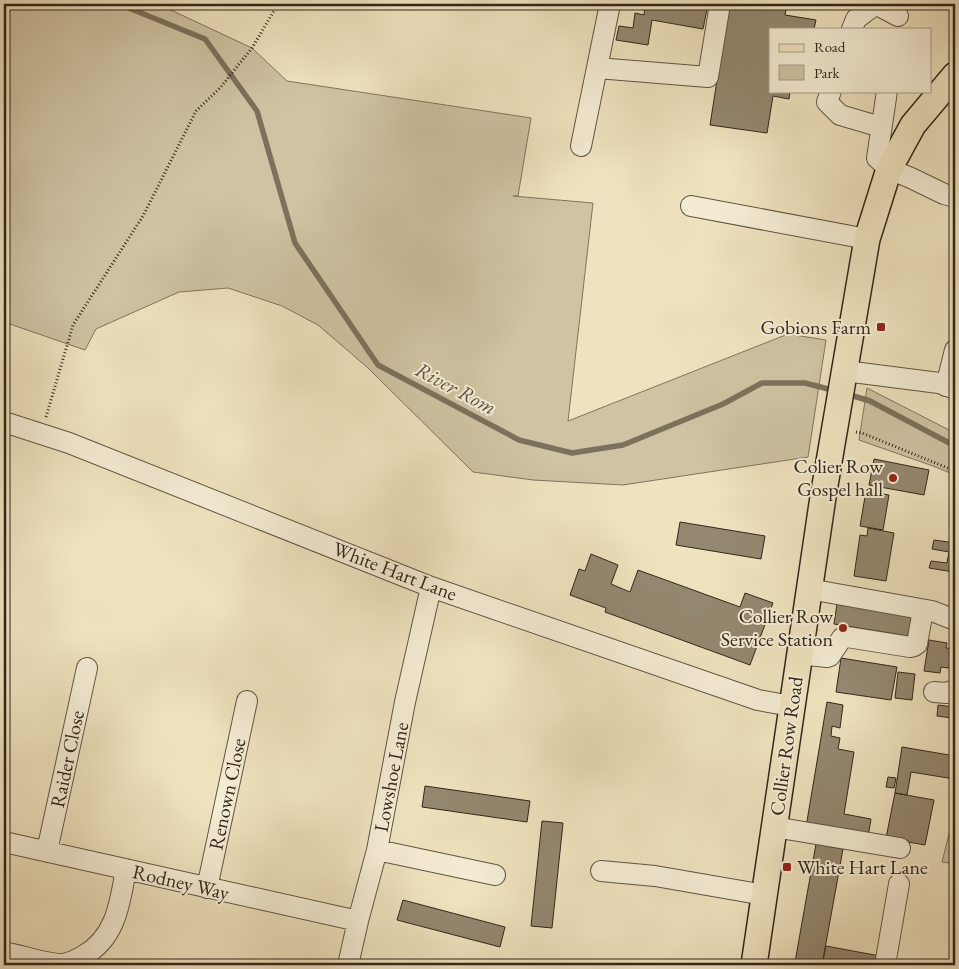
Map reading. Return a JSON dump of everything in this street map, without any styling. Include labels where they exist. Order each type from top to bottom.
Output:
[{"type":"main road","name":"Collier Row Road","points":[[754,965],[823,497],[867,239],[890,169],[912,125],[955,75]]},
{"type":"street","points":[[581,146],[610,4]]},
{"type":"street","points":[[597,68],[708,77],[720,4]]},
{"type":"street","points":[[852,28],[856,19],[875,4],[898,16]]},
{"type":"street","points":[[830,92],[827,102],[840,115],[881,127]]},
{"type":"street","points":[[887,92],[877,158],[890,169],[944,194],[955,197]]},
{"type":"street","points":[[691,206],[867,239]]},
{"type":"street","points":[[844,375],[939,384],[951,387],[955,350]]},
{"type":"street","name":"White Hart Lane","points":[[4,422],[69,443],[431,587],[758,700],[791,706]]},
{"type":"street","name":"Lowshoe Lane","points":[[348,965],[377,850],[405,702],[431,587]]},
{"type":"street","points":[[809,589],[932,611],[955,620]]},
{"type":"street","points":[[799,654],[830,656],[842,638],[914,646],[917,644],[922,610]]},
{"type":"street","name":"Raider Close","points":[[47,851],[87,668]]},
{"type":"street","points":[[934,692],[955,690]]},
{"type":"street","name":"Renown Close","points":[[207,888],[247,700]]},
{"type":"street","points":[[774,827],[900,848]]},
{"type":"street","name":"Rodney Way","points":[[4,842],[358,921]]},
{"type":"street","points":[[377,850],[495,875]]},
{"type":"street","points":[[8,952],[63,964],[74,962],[90,952],[106,936],[112,925],[120,900],[126,869]]},
{"type":"street","points":[[601,871],[655,876],[764,896]]},
{"type":"street","points":[[885,965],[899,884]]},
{"type":"path","points":[[41,434],[73,325],[143,216],[196,111],[220,88],[252,48],[278,4]]},
{"type":"path","points":[[854,432],[862,433],[955,470]]},
{"type":"green space","points":[[4,4],[158,4],[252,48],[287,81],[531,118],[518,196],[513,196],[593,203],[568,421],[788,334],[826,340],[808,457],[623,485],[533,480],[473,472],[368,368],[318,325],[282,306],[228,288],[179,292],[96,329],[85,350],[4,322]]},
{"type":"green space","points":[[867,388],[955,433],[955,475],[859,440]]},
{"type":"green space","points":[[955,810],[955,864],[942,862]]},
{"type":"building","points":[[645,4],[708,4],[703,29],[652,20],[648,45],[616,40],[619,26],[633,28],[635,13],[644,15]]},
{"type":"building","points":[[729,4],[787,4],[785,15],[816,20],[814,28],[769,28],[769,92],[790,92],[789,99],[773,96],[767,133],[710,125]]},
{"type":"building","points":[[874,459],[929,470],[924,495],[869,485]]},
{"type":"building","points":[[866,491],[889,495],[883,530],[860,526]]},
{"type":"building","points":[[680,522],[765,536],[761,559],[676,545]]},
{"type":"building","points":[[868,528],[894,533],[886,581],[854,576],[860,535],[867,536]]},
{"type":"building","points":[[934,540],[955,543],[953,572],[929,568],[931,561],[947,563],[949,552],[932,549]]},
{"type":"building","points":[[591,554],[618,565],[611,584],[630,592],[638,570],[740,607],[745,593],[773,603],[750,665],[605,612],[606,608],[570,595],[579,569],[585,571]]},
{"type":"building","points":[[837,604],[912,616],[908,636],[834,624]]},
{"type":"building","points":[[929,640],[947,643],[946,648],[955,649],[955,669],[941,667],[940,673],[924,671]]},
{"type":"building","points":[[841,658],[897,667],[891,700],[836,692]]},
{"type":"building","points":[[898,672],[915,674],[912,700],[895,698]]},
{"type":"building","points":[[827,702],[843,705],[840,728],[832,726],[831,736],[840,738],[838,749],[854,752],[844,814],[871,819],[868,837],[806,827]]},
{"type":"building","points":[[938,705],[954,707],[952,718],[937,716]]},
{"type":"building","points":[[902,747],[955,756],[954,779],[911,772],[907,795],[895,793]]},
{"type":"building","points":[[888,777],[896,778],[894,788],[886,787]]},
{"type":"building","points":[[425,786],[530,801],[527,822],[422,807]]},
{"type":"building","points":[[895,793],[934,800],[925,845],[886,838]]},
{"type":"building","points":[[542,821],[563,823],[552,928],[531,926]]},
{"type":"building","points":[[816,844],[843,849],[822,965],[795,962]]},
{"type":"building","points":[[403,900],[505,927],[500,947],[397,920]]},
{"type":"building","points":[[826,946],[880,956],[879,965],[822,965]]},
{"type":"waterway","name":"River Rom","points":[[119,4],[205,39],[257,111],[295,243],[378,365],[519,440],[572,453],[623,445],[723,404],[762,383],[805,383],[836,391]]},
{"type":"waterway","name":"River Rom","points":[[847,394],[870,401],[955,446]]},
{"type":"place","name":"Gobions Farm","points":[[881,327]]},
{"type":"place","name":"Colier Row Gospel hall","points":[[893,478]]},
{"type":"place","name":"Collier Row Service Station","points":[[843,628]]},
{"type":"place","name":"White Hart Lane","points":[[787,867]]}]
